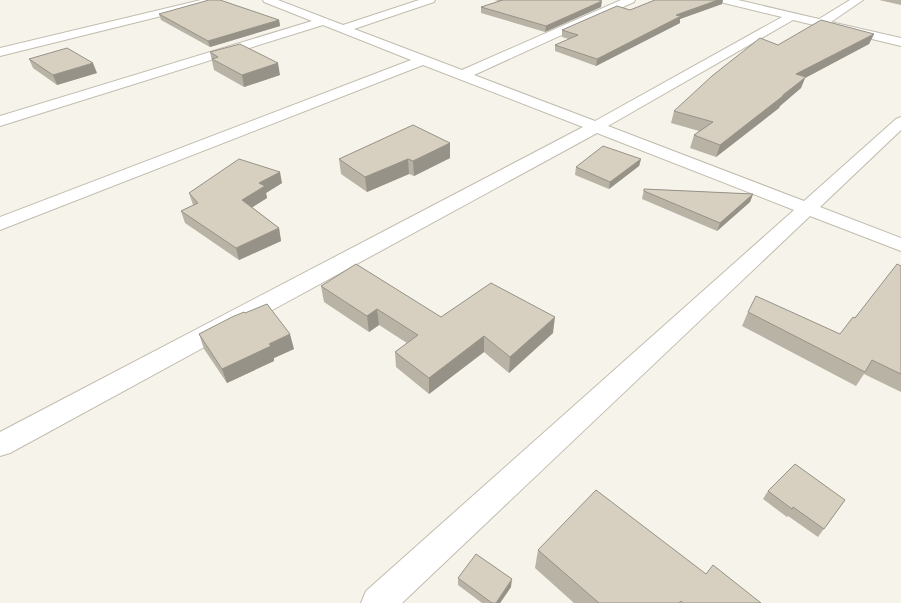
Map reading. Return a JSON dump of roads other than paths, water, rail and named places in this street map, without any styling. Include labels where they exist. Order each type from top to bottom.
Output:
[{"type":"street","points":[[0,52],[214,0]]},
{"type":"street","points":[[268,0],[901,245]]},
{"type":"street","points":[[343,29],[430,0]]},
{"type":"street","points":[[462,75],[630,0]]},
{"type":"street","points":[[724,0],[901,42]]},
{"type":"street","points":[[821,23],[858,0]]},
{"type":"street","points":[[0,446],[596,127],[792,16]]},
{"type":"street","points":[[0,121],[324,22]]},
{"type":"street","points":[[0,224],[423,60]]},
{"type":"street","points":[[378,603],[901,122]]}]
